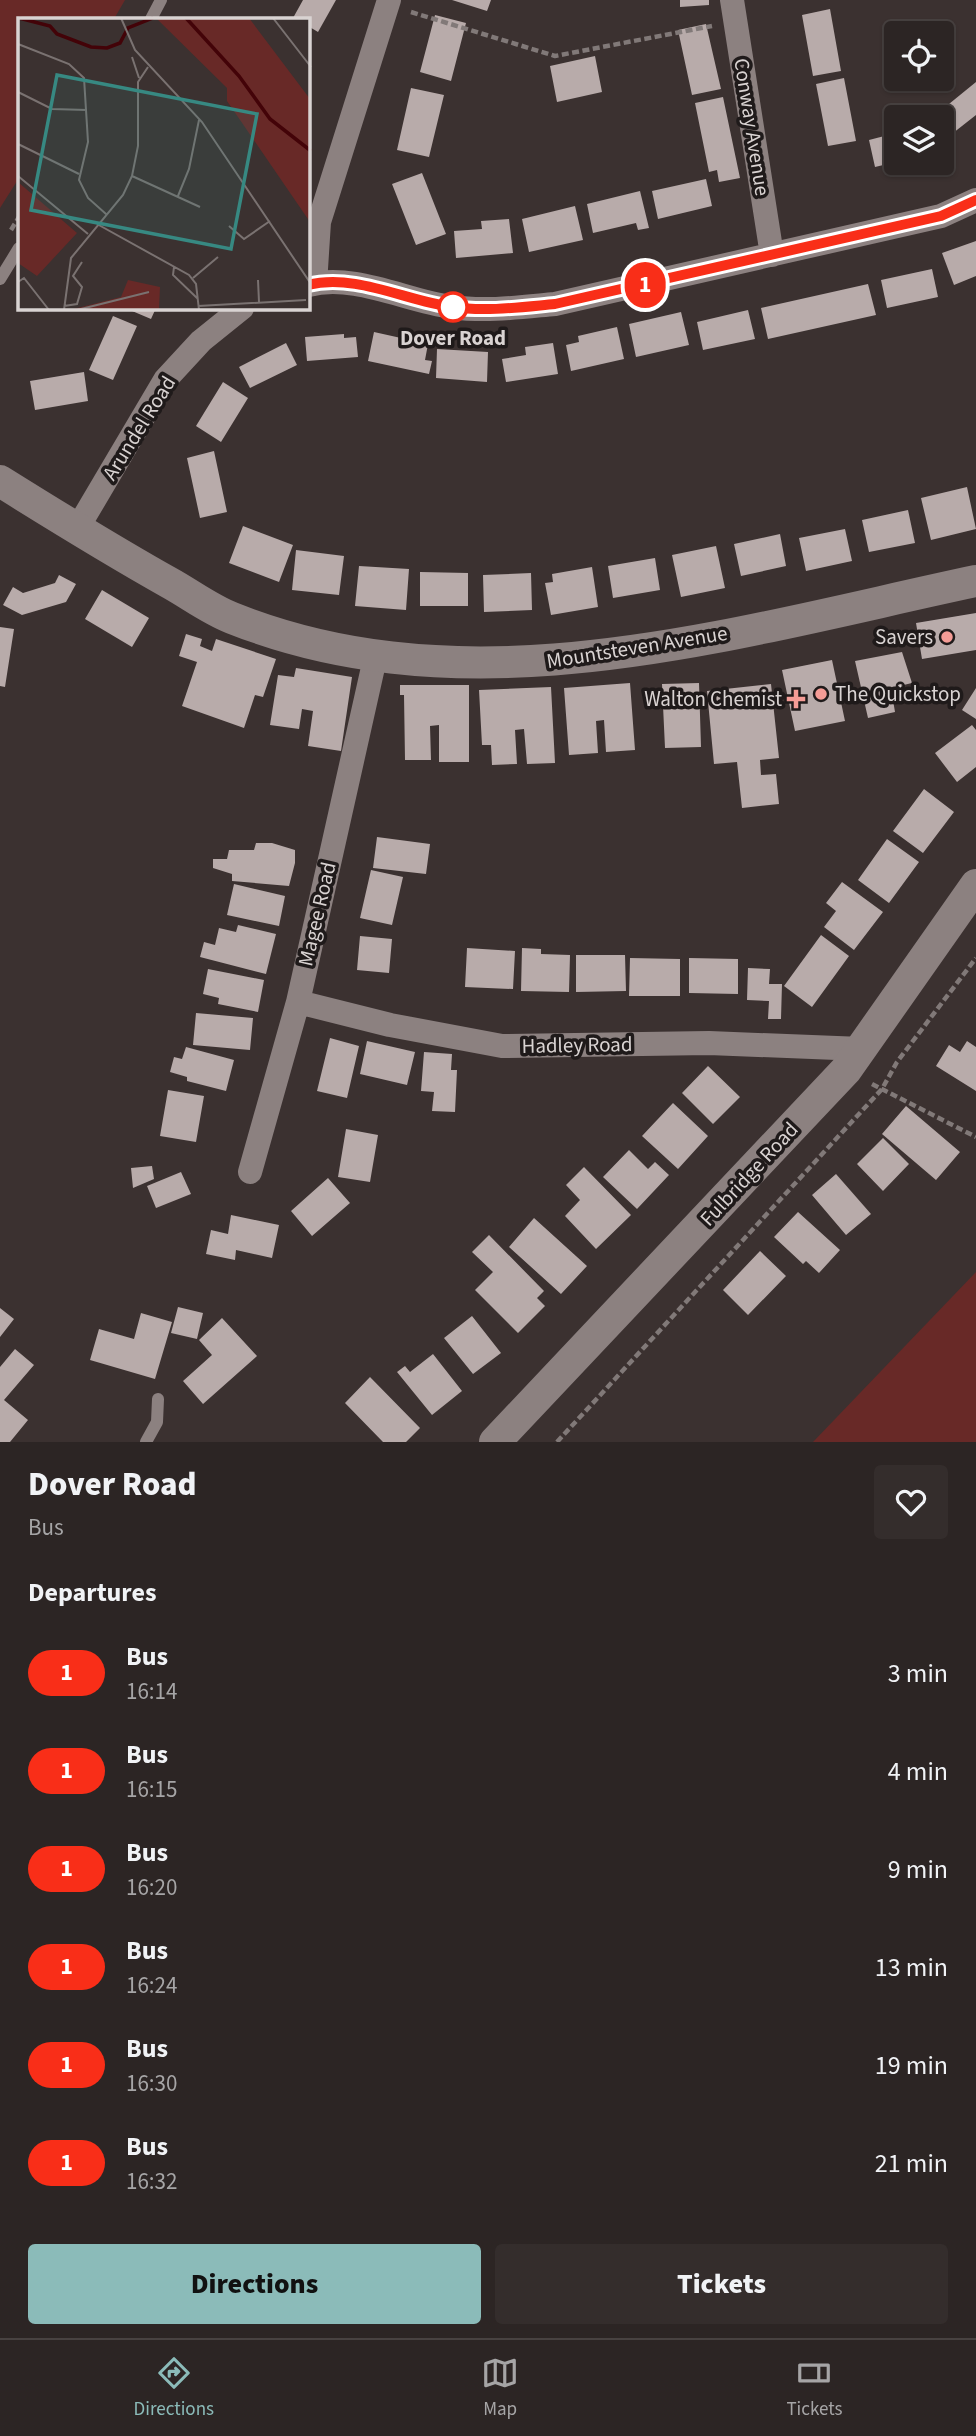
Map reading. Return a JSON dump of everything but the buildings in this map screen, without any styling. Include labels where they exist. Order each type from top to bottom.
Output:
[{"type":"street","points":[[388,2],[319,222],[311,284],[340,282],[454,308],[504,309],[555,304],[941,216],[976,200]]},
{"type":"street","name":"Conway Avenue","points":[[733,11],[772,255]]},
{"type":"street","name":"Arundel Road","points":[[77,529],[165,380],[201,341],[240,310]]},
{"type":"street","name":"Mountsteven Avenue","points":[[0,481],[77,529],[230,617],[295,639],[376,654],[519,664],[590,658],[720,635],[976,581]]},
{"type":"street","name":"Magee Road","points":[[250,1172],[298,1002],[376,654]]},
{"type":"street","name":"Fulbridge Road","points":[[495,1442],[854,1060],[976,885]]},
{"type":"street","name":"Hadley Road","points":[[298,1002],[390,1026],[502,1046],[709,1044],[854,1060]]},
{"type":"lane","points":[[152,18],[161,0]]},
{"type":"lane","points":[[0,279],[18,250]]},
{"type":"lane","points":[[146,1442],[157,1422],[158,1399]]},
{"type":"path","points":[[388,2],[555,56],[733,11]]},
{"type":"path","points":[[557,1442],[882,1089],[897,1062],[976,958]]},
{"type":"path","points":[[854,1060],[882,1089],[976,1137]]},
{"type":"shaded area","points":[[0,0],[125,0],[115,18],[18,18],[18,180],[0,208]]},
{"type":"shaded area","points":[[976,1272],[976,1442],[813,1442]]},
{"type":"bus line","name":"1","points":[[310,285],[340,282],[454,308],[504,309],[555,304],[941,216],[976,200]]},
{"type":"place","name":"Dover Road","points":[[453,307]]},
{"type":"place","name":"Savers","points":[[947,637]]},
{"type":"place","name":"The Quickstop","points":[[821,694]]},
{"type":"place","name":"Walton Chemist","points":[[796,699]]}]
